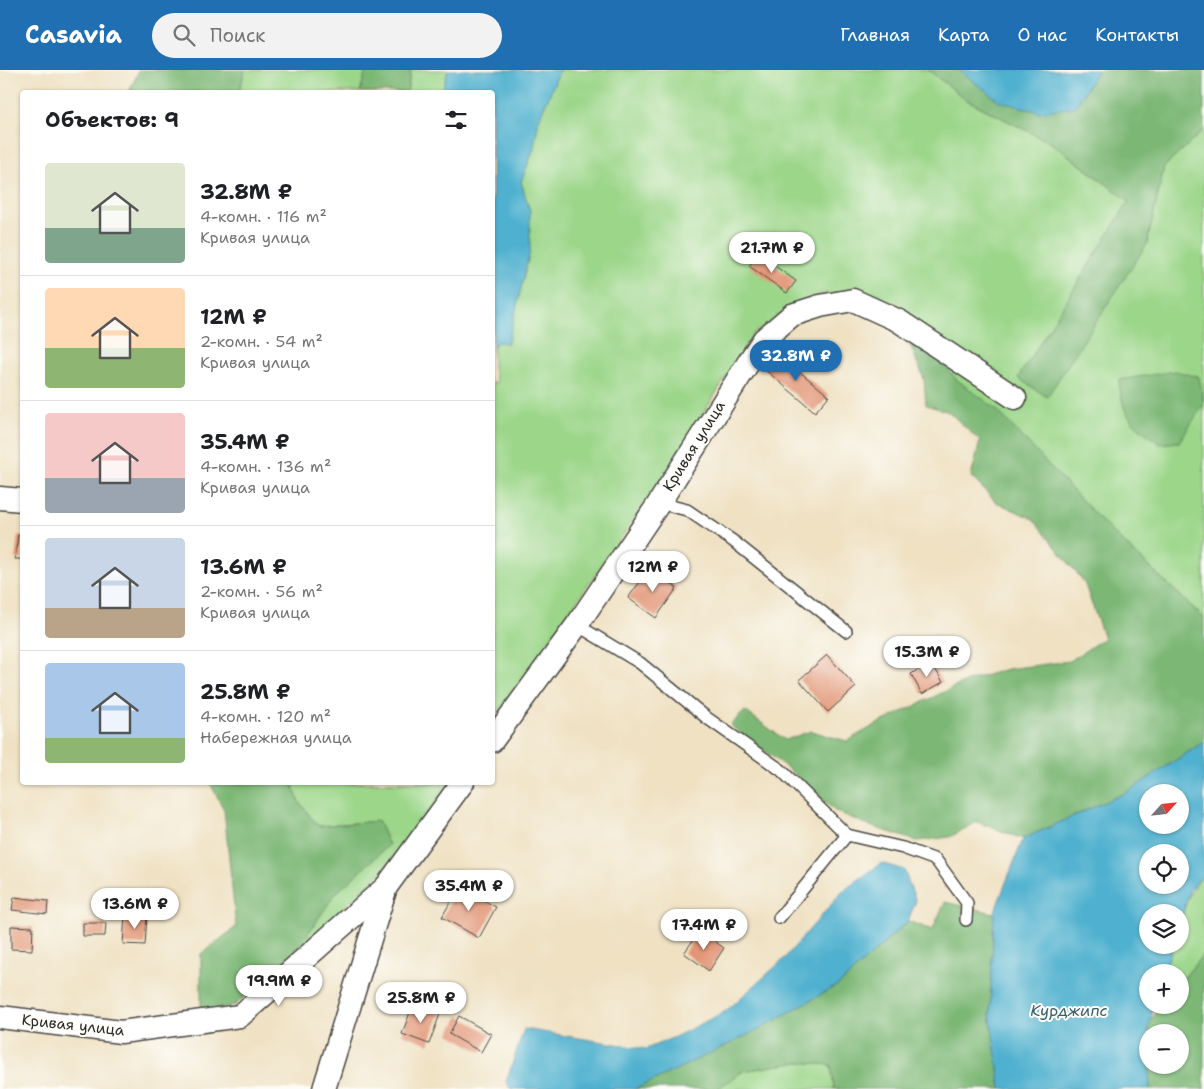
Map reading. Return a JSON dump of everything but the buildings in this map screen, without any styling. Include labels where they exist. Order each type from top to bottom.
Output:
[{"type":"street","name":"Кривая улица","points":[[495,737],[576,625],[659,503],[732,384],[764,339],[792,315],[820,306],[853,300],[899,321],[1014,398]]},
{"type":"street","points":[[0,498],[20,500]]},
{"type":"street","name":"Кривая улица","points":[[0,1017],[121,1032],[240,1016],[386,887],[460,785]]},
{"type":"street","points":[[324,1089],[386,887]]},
{"type":"lane","points":[[659,503],[687,510],[733,541],[846,630]]},
{"type":"lane","points":[[576,625],[640,664],[707,718],[782,770],[847,835],[903,848],[936,860],[967,902],[966,920]]},
{"type":"lane","points":[[779,918],[847,835]]},
{"type":"green space","points":[[139,70],[245,70],[240,90],[130,90]]},
{"type":"green space","points":[[245,70],[366,70],[367,72],[361,90],[240,90]]},
{"type":"green space","points":[[366,70],[411,70],[407,90],[361,90]]},
{"type":"green space","points":[[411,70],[448,70],[443,90],[407,90]]},
{"type":"green space","points":[[560,70],[928,70],[967,100],[1053,144],[1129,201],[1018,378],[1147,244],[1164,167],[1204,130],[1204,618],[1109,529],[995,409],[957,380],[926,346],[911,347],[855,292],[822,294],[754,333],[656,488],[495,717],[495,383],[497,383],[495,375],[495,344],[497,342],[508,343],[530,211],[521,182],[533,151],[539,119]]},
{"type":"green space","points":[[928,70],[959,70],[999,101],[1075,107],[1098,70],[1204,70],[1204,130],[1164,167],[1147,244],[1047,397],[1018,378],[1129,201],[1053,144],[967,100]]},
{"type":"green space","points":[[926,346],[957,380],[995,408],[1109,529],[1204,618],[1204,742],[1127,792],[1023,839],[977,822],[950,837],[917,841],[870,826],[835,811],[790,770],[730,725],[745,711],[785,740],[811,731],[847,741],[877,724],[967,681],[1007,669],[1070,661],[1104,638],[1084,582],[1033,519],[996,502],[971,477],[980,441],[949,412],[926,405],[924,379],[911,347]]},
{"type":"green space","points":[[1175,371],[1199,377],[1204,404],[1179,442],[1160,444],[1130,418],[1123,403],[1119,380]]},
{"type":"green space","points":[[211,785],[293,785],[299,802],[318,826],[378,821],[389,845],[335,894],[297,950],[235,1005],[201,1012],[201,954],[236,927],[224,810]]},
{"type":"green space","points":[[293,785],[448,785],[415,831],[378,876],[297,950],[335,894],[389,845],[378,821],[318,826],[299,802]]},
{"type":"green space","points":[[1204,874],[1204,953],[1189,972],[1189,964],[1167,964],[1170,954],[1189,954],[1189,904],[1186,904]]},
{"type":"green space","points":[[945,902],[994,913],[990,1014],[1001,1089],[834,1089],[831,1065],[799,1062],[743,1071],[717,1089],[634,1089],[840,984],[908,921],[932,930]]},
{"type":"green space","points":[[1204,953],[1204,1089],[1150,1089],[1149,1074],[1189,1074],[1189,1024],[1148,1023],[1156,1014],[1189,1014],[1189,972]]},
{"type":"green space","points":[[799,1062],[831,1065],[834,1089],[717,1089],[743,1071]]},
{"type":"water","points":[[448,70],[560,70],[539,119],[533,151],[521,182],[530,211],[530,251],[508,343],[497,342],[495,344],[495,90],[443,90]]},
{"type":"water","points":[[959,70],[1098,70],[1075,107],[1039,112],[999,101]]},
{"type":"water","name":"Курджипс","points":[[1204,742],[1204,874],[1189,893],[1189,844],[1139,844],[1139,894],[1189,894],[1186,904],[1139,904],[1139,954],[1170,954],[1167,964],[1139,964],[1139,1014],[1152,1014],[1150,1024],[1139,1024],[1139,1074],[1149,1074],[1150,1089],[1001,1089],[990,1014],[994,913],[1023,839],[1127,792],[1139,784],[1139,834],[1189,834],[1189,784],[1139,784]]},
{"type":"water","points":[[881,863],[904,870],[916,901],[908,921],[840,984],[750,1034],[634,1089],[511,1089],[506,1082],[524,1029],[646,1049],[677,1036],[726,1011],[783,960],[843,891]]}]
